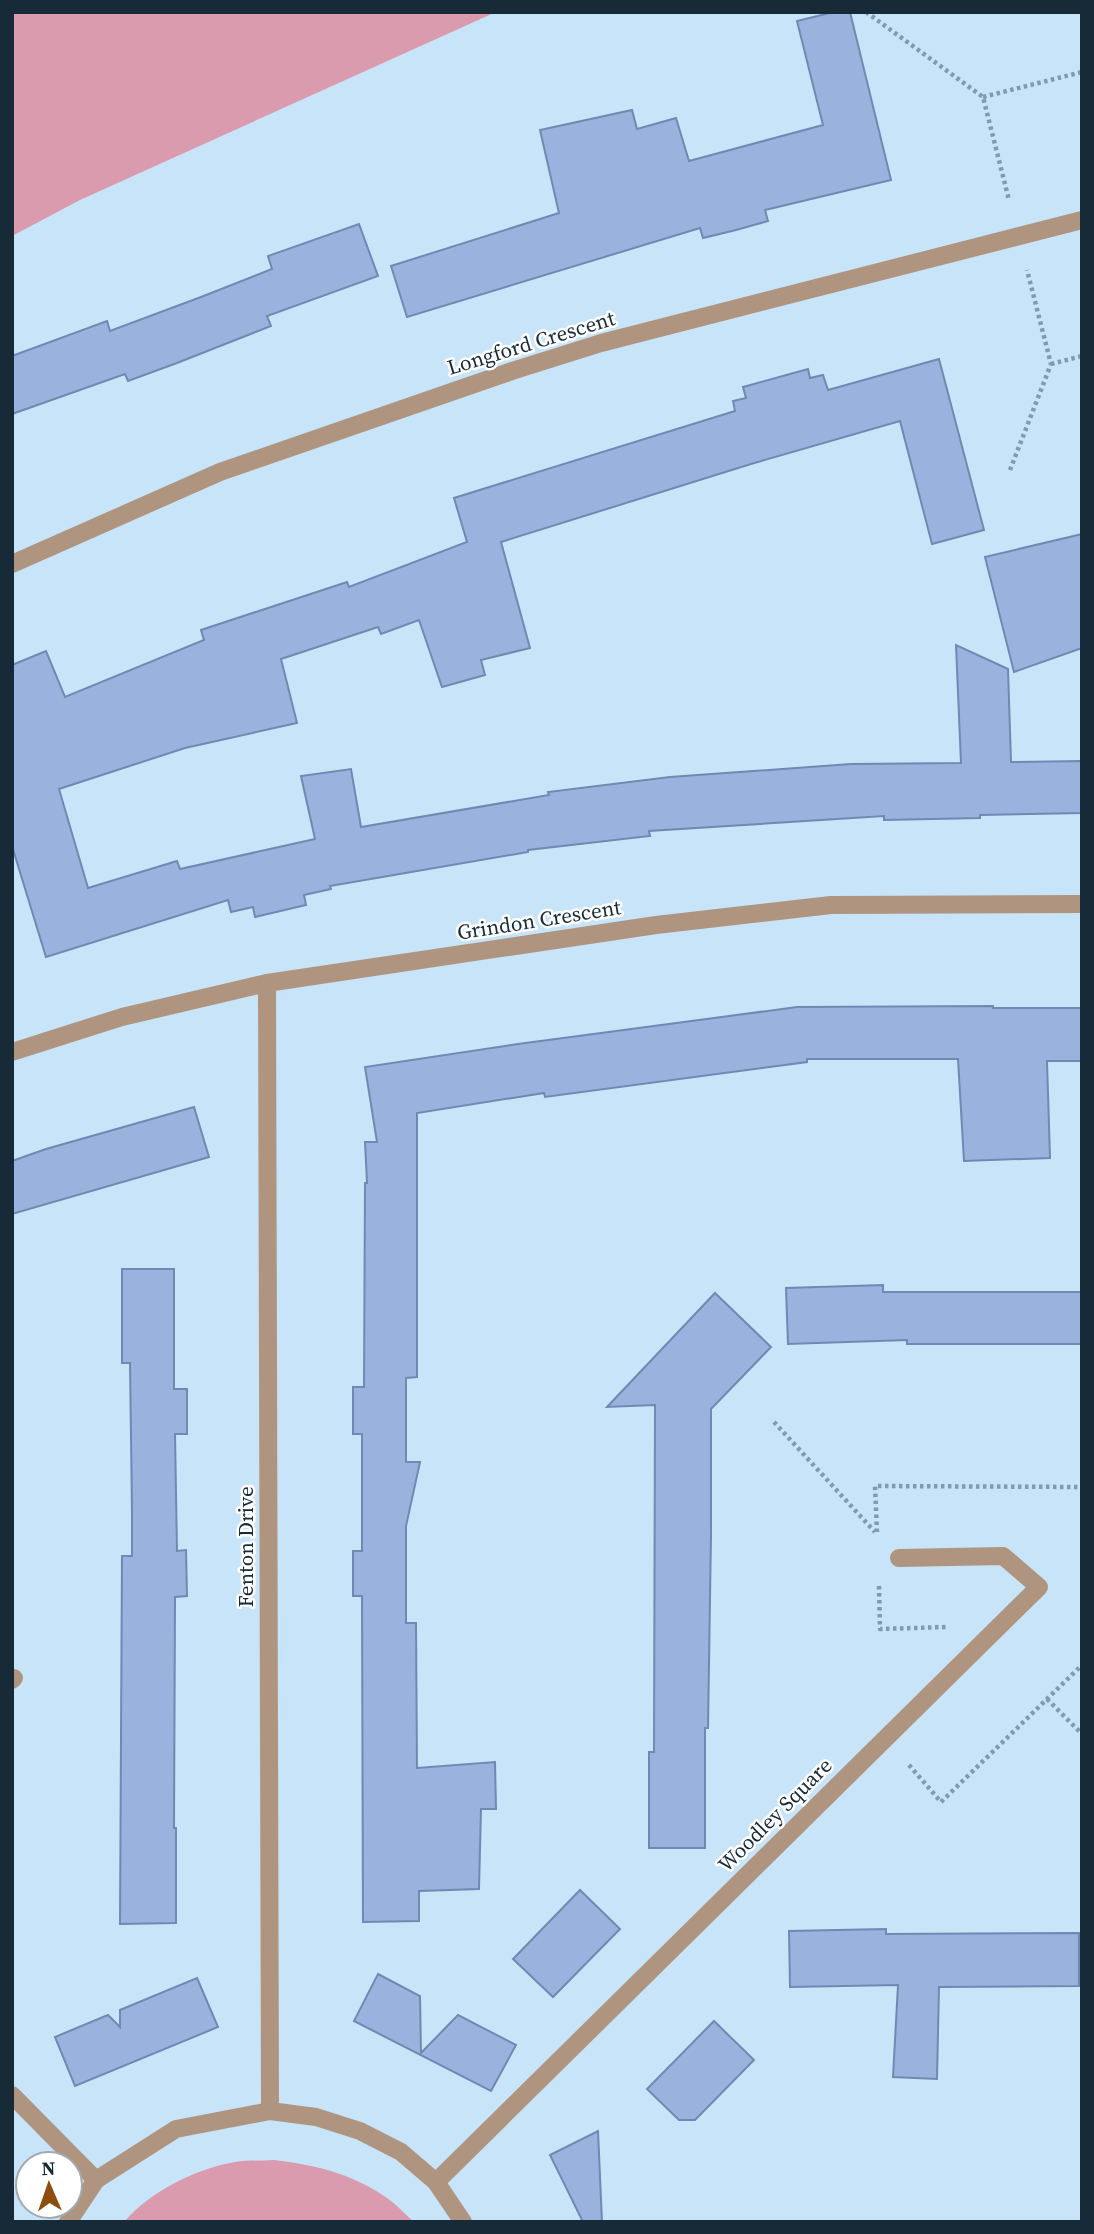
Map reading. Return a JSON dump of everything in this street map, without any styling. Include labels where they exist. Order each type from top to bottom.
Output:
[{"type":"street","name":"Longford Crescent","points":[[12,564],[220,472],[512,370],[601,343],[1082,219]]},
{"type":"street","name":"Grindon Crescent","points":[[12,1052],[122,1017],[267,983],[656,925],[831,905],[1082,904]]},
{"type":"street","name":"Fenton Drive","points":[[267,983],[270,2111]]},
{"type":"street","name":"Woodley Square","points":[[436,2182],[1039,1587],[1003,1556],[900,1559]]},
{"type":"street","points":[[12,2095],[96,2180]]},
{"type":"street","points":[[68,2222],[96,2180],[176,2129],[270,2111],[316,2117],[360,2131],[401,2152],[436,2182],[463,2222]]},
{"type":"path","points":[[866,12],[983,97],[1052,364],[1010,470]]},
{"type":"path","points":[[983,97],[1082,72]]},
{"type":"path","points":[[1052,364],[1082,356]]},
{"type":"path","points":[[774,1422],[900,1559]]},
{"type":"path","points":[[885,1739],[941,1801],[1082,1665]]},
{"type":"path","points":[[1047,1699],[1082,1734]]},
{"type":"shaded area","points":[[12,12],[496,12],[80,200],[12,236]]},
{"type":"shaded area","points":[[274,2160],[304,2164],[358,2181],[388,2199],[414,2222],[124,2222],[160,2191],[189,2176],[235,2162]]},
{"type":"building","points":[[834,12],[850,12],[891,180],[765,210],[768,221],[703,238],[700,228],[407,317],[391,266],[559,213],[540,130],[632,110],[637,129],[676,118],[689,161],[823,125],[797,21]]},
{"type":"building","points":[[359,224],[378,276],[267,316],[271,326],[177,363],[128,381],[125,374],[12,414],[12,356],[107,321],[110,331],[201,297],[272,269],[268,256]]},
{"type":"building","points":[[939,359],[984,530],[932,544],[900,421],[501,542],[530,648],[481,660],[485,675],[442,687],[419,620],[381,634],[378,627],[281,659],[297,723],[185,748],[59,789],[88,888],[177,861],[180,869],[315,839],[301,776],[351,769],[361,827],[549,795],[548,792],[670,777],[851,764],[961,763],[956,645],[1008,669],[1011,762],[1082,761],[1082,813],[884,820],[884,816],[649,831],[650,836],[528,850],[330,886],[331,889],[304,895],[306,905],[255,917],[253,907],[231,912],[228,900],[46,957],[12,846],[12,665],[46,651],[65,697],[204,640],[201,630],[347,582],[349,587],[467,542],[454,498],[735,411],[733,401],[746,398],[743,387],[808,369],[810,378],[823,375],[828,390]]},
{"type":"building","points":[[1082,534],[1082,648],[1014,672],[985,557]]},
{"type":"building","points":[[797,1007],[1082,1008],[1082,1061],[1047,1061],[1050,1158],[964,1161],[958,1059],[807,1059],[807,1062],[545,1097],[544,1093],[417,1113],[417,1377],[406,1378],[406,1462],[420,1462],[406,1526],[406,1623],[416,1623],[417,1768],[495,1762],[496,1809],[481,1809],[479,1889],[419,1891],[419,1921],[363,1922],[362,1596],[353,1596],[353,1551],[362,1551],[362,1434],[353,1434],[353,1387],[364,1387],[367,1183],[365,1142],[377,1142],[365,1067]]},
{"type":"building","points":[[194,1107],[209,1157],[12,1214],[12,1161]]},
{"type":"building","points":[[122,1269],[174,1269],[174,1389],[187,1389],[187,1434],[175,1434],[177,1551],[186,1550],[187,1596],[175,1597],[176,1923],[120,1924],[122,1556],[132,1556],[130,1363],[122,1363]]},
{"type":"building","points":[[883,1285],[883,1292],[1082,1292],[1082,1344],[907,1344],[907,1340],[788,1344],[786,1288]]},
{"type":"building","points":[[715,1293],[771,1347],[711,1409],[705,1848],[649,1848],[649,1752],[654,1752],[655,1405],[607,1407]]},
{"type":"building","points":[[580,1890],[620,1929],[553,1997],[513,1959]]},
{"type":"building","points":[[886,1929],[886,1934],[1079,1933],[1079,1986],[939,1987],[937,2079],[893,2077],[898,1985],[790,1987],[789,1931]]},
{"type":"building","points":[[378,1974],[420,1996],[421,2053],[458,2015],[516,2045],[491,2091],[354,2021]]},
{"type":"building","points":[[197,1978],[218,2027],[75,2086],[55,2037],[108,2015],[120,2027],[120,2010]]},
{"type":"building","points":[[714,2021],[754,2060],[695,2120],[679,2120],[647,2089]]},
{"type":"building","points":[[598,2131],[602,2222],[583,2222],[550,2155]]}]
